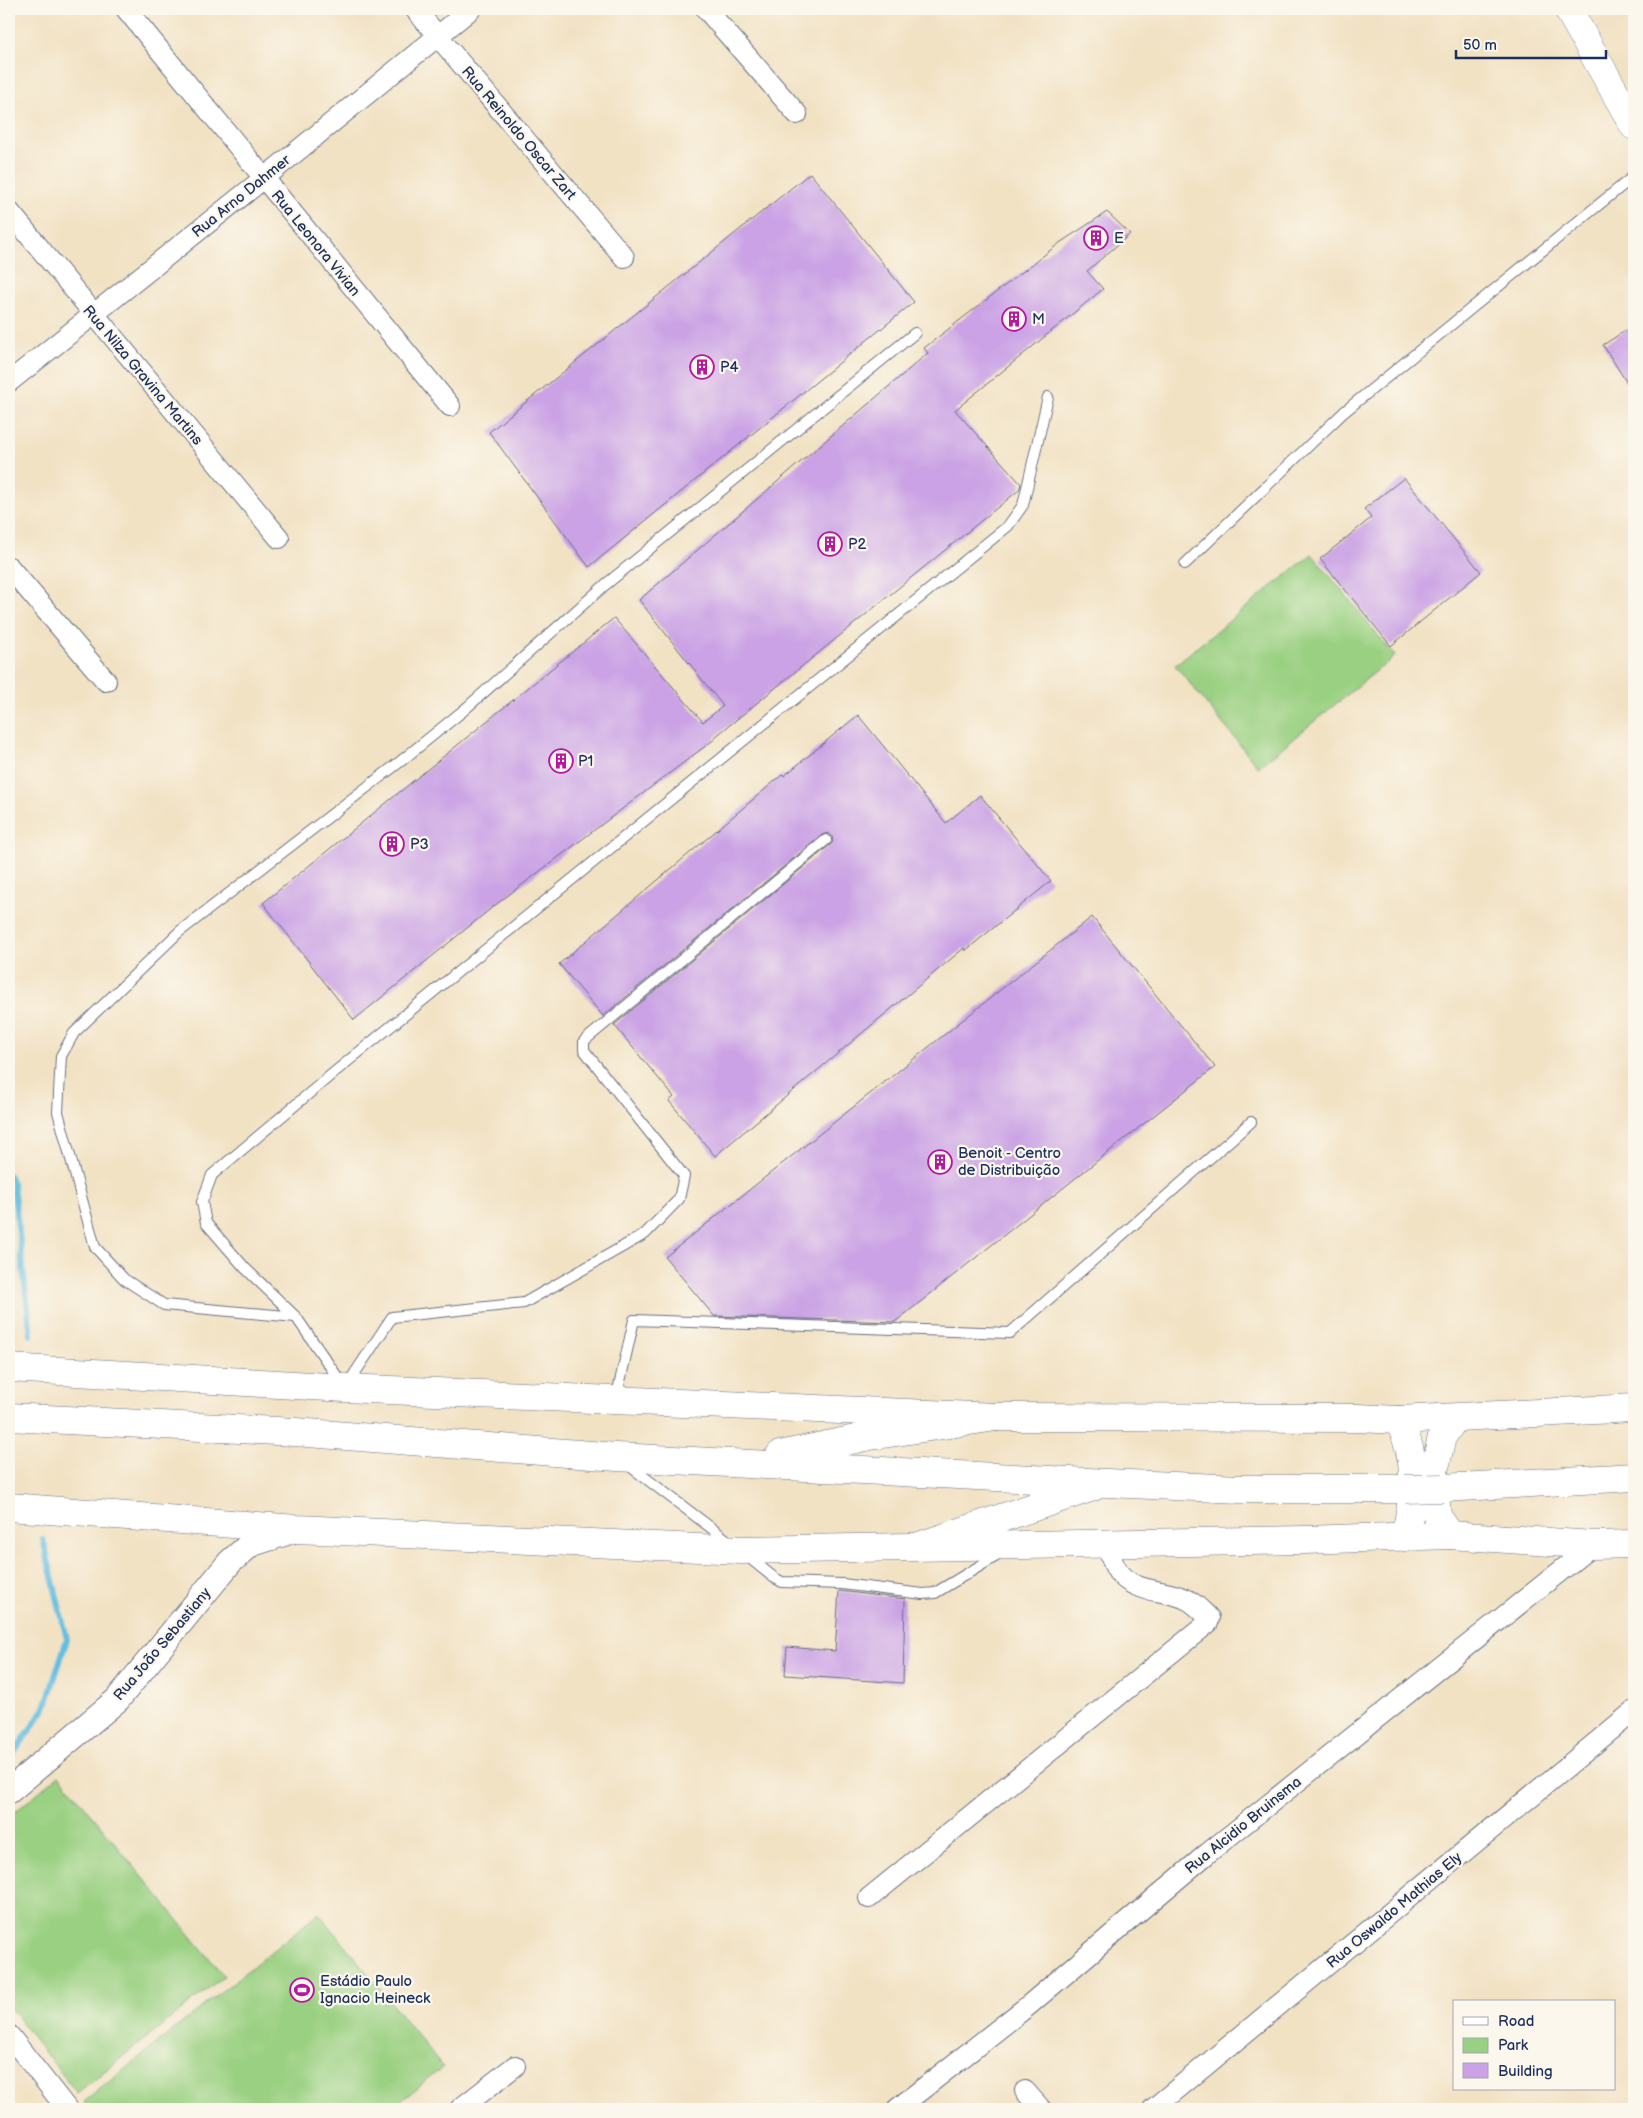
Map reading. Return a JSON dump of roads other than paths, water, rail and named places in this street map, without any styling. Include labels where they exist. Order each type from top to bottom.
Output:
[{"type":"main road","points":[[1568,9],[1634,126]]},
{"type":"main road","points":[[9,1368],[345,1388],[996,1417],[1358,1418],[1399,1420],[1634,1408]]},
{"type":"main road","points":[[9,1417],[295,1432],[617,1457],[1241,1489],[1443,1488],[1634,1477]]},
{"type":"main road","points":[[745,1463],[870,1436],[996,1417]]},
{"type":"main road","points":[[1450,1536],[1437,1516],[1433,1476],[1442,1436],[1455,1418]]},
{"type":"main road","points":[[1399,1420],[1408,1442],[1414,1470],[1410,1512],[1405,1537]]},
{"type":"main road","points":[[919,1546],[1107,1483]]},
{"type":"main road","points":[[9,1507],[297,1528],[741,1550],[1450,1536],[1593,1545],[1634,1544]]},
{"type":"street","name":"Rua Leonora Vivian","points":[[126,9],[450,406]]},
{"type":"street","name":"Rua Reinoldo Oscar Zart","points":[[415,9],[624,257]]},
{"type":"street","name":"Rua Arno Dahmer","points":[[9,382],[263,179],[471,9]]},
{"type":"street","points":[[706,9],[797,114]]},
{"type":"street","name":"Rua Nilza Gravina Martins","points":[[9,211],[279,538]]},
{"type":"street","points":[[9,567],[106,681]]},
{"type":"street","name":"Rua João Sebastiany","points":[[9,1791],[117,1700],[230,1562],[251,1544],[297,1528]]},
{"type":"street","points":[[869,1898],[1208,1623],[1209,1618],[1198,1606],[1187,1600],[1171,1594],[1152,1592],[1134,1585],[1120,1574],[1114,1565],[1106,1543]]},
{"type":"street","name":"Rua Alcidio Bruinsma","points":[[897,2109],[1030,2005],[1208,1853],[1593,1545]]},
{"type":"street","name":"Rua Oswaldo Mathias Ely","points":[[1153,2109],[1634,1711]]},
{"type":"street","points":[[9,2035],[67,2109]]},
{"type":"street","points":[[460,2109],[514,2066]]},
{"type":"street","points":[[1026,2091],[1041,2109]]},
{"type":"lane","points":[[1185,564],[1344,412],[1634,176]]},
{"type":"lane","points":[[296,1317],[164,1305],[124,1279],[95,1247],[58,1112],[61,1056],[74,1032],[179,932],[457,716],[605,585],[915,334]]},
{"type":"lane","points":[[826,840],[584,1041],[584,1050],[684,1176],[679,1199],[645,1234],[524,1303],[392,1318],[345,1388],[296,1317],[245,1268],[206,1223],[202,1202],[212,1174],[337,1070],[1008,526],[1023,505],[1048,396]]},
{"type":"lane","points":[[616,1400],[634,1320],[1010,1333],[1251,1122]]},
{"type":"lane","points":[[617,1457],[782,1582],[842,1584],[908,1593],[934,1593],[1016,1544]]},
{"type":"waterway","points":[[9,1175],[13,1184],[31,1335]]},
{"type":"waterway","points":[[9,1760],[45,1708],[67,1639],[43,1539]]},
{"type":"place","name":"E","points":[[1096,238]]},
{"type":"place","name":"M","points":[[1014,319]]},
{"type":"place","name":"P4","points":[[702,367]]},
{"type":"place","name":"P2","points":[[830,544]]},
{"type":"place","name":"P1","points":[[561,761]]},
{"type":"place","name":"P3","points":[[392,844]]},
{"type":"place","name":"Benoit - Centro de Distribuição","points":[[940,1162]]},
{"type":"place","name":"Estádio Paulo Ignacio Heineck","points":[[302,1990]]}]
